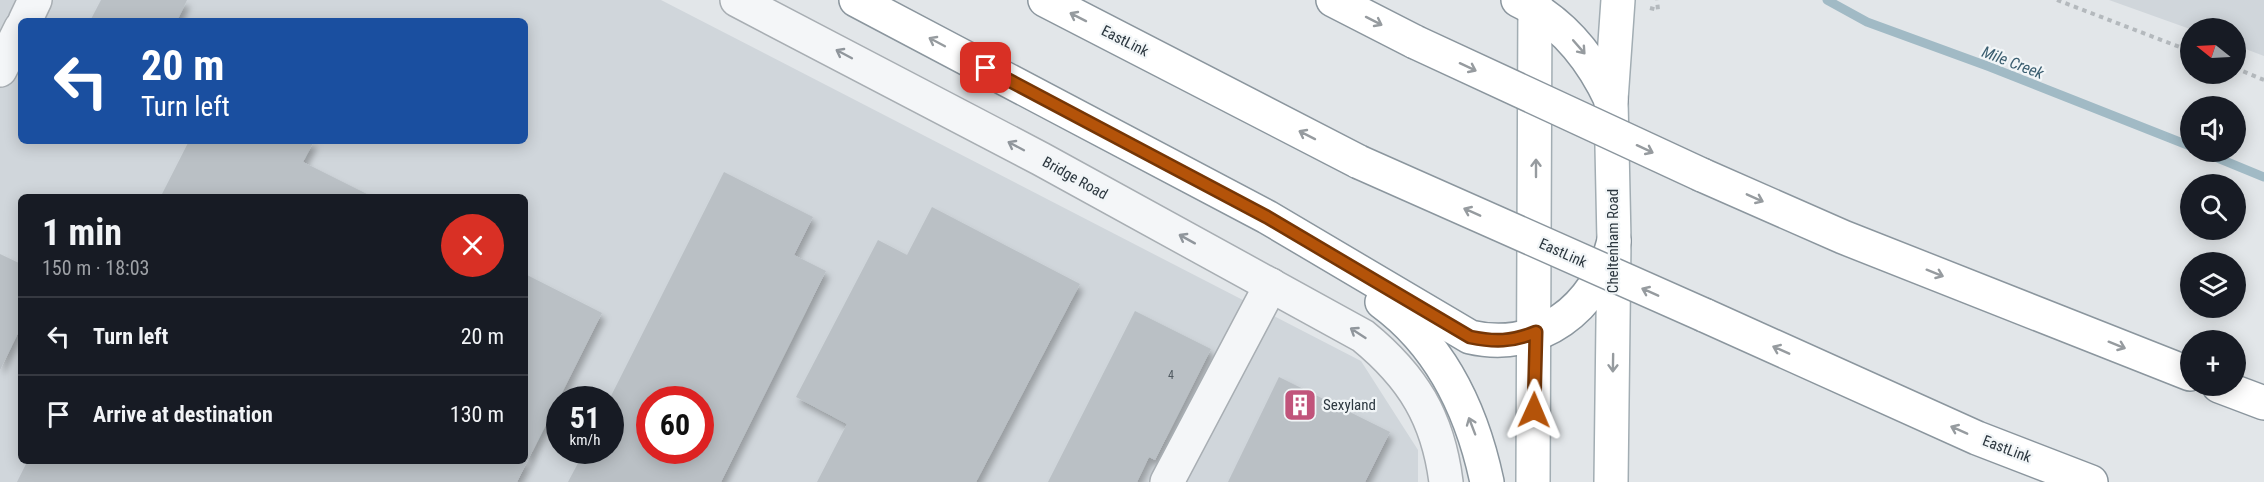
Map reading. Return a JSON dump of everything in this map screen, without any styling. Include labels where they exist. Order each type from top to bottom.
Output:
[{"type":"main road","points":[[856,0],[1267,217],[1470,337],[1493,342],[1517,339],[1567,316],[1593,291],[1606,268],[1614,242]]},
{"type":"main road","name":"EastLink","points":[[1045,0],[1359,162],[1977,438],[2091,482]]},
{"type":"main road","points":[[1333,0],[1415,42],[1702,175],[1843,237],[2180,370]]},
{"type":"main road","name":"Cheltenham Road","points":[[1611,482],[1614,242],[1611,100],[1618,0]]},
{"type":"main road","points":[[1530,3],[1559,26],[1580,48],[1598,73],[1611,100]]},
{"type":"main road","points":[[1530,3],[1536,332],[1533,482]]},
{"type":"main road","points":[[1267,217],[1392,309],[1432,351],[1465,407],[1475,433],[1487,482]]},
{"type":"main road","points":[[2245,396],[2264,403]]},
{"type":"street","points":[[26,18],[35,0]]},
{"type":"street","name":"Bridge Road","points":[[737,0],[990,132],[1363,336],[1402,372],[1431,419],[1443,455],[1446,482]]},
{"type":"street","points":[[0,70],[18,34]]},
{"type":"street","points":[[1167,482],[1271,285]]},
{"type":"path","points":[[2057,0],[2180,47]]},
{"type":"path","points":[[2246,73],[2264,80]]},
{"type":"shaded area","points":[[0,0],[661,0],[1361,361],[1418,450],[1418,482],[0,482]]},
{"type":"shaded area","points":[[2109,0],[2264,0],[2264,56],[2246,49],[2246,18],[2180,18],[2180,25]]},
{"type":"building","points":[[101,0],[187,0],[178,18],[92,18]]},
{"type":"building","points":[[187,144],[312,144],[303,162],[367,194],[162,194]]},
{"type":"building","points":[[724,172],[813,217],[794,255],[826,271],[721,482],[568,482],[578,464],[624,464],[624,386],[616,386]]},
{"type":"building","points":[[932,207],[1080,284],[976,482],[817,482],[847,424],[796,397],[878,240],[907,255]]},
{"type":"building","points":[[0,254],[18,263],[18,333],[0,370]]},
{"type":"building","points":[[528,276],[602,313],[565,386],[546,386],[546,424],[528,460]]},
{"type":"building","points":[[1135,311],[1211,349],[1155,460],[1149,457],[1137,482],[1048,482]]},
{"type":"building","name":"Sexyland","points":[[1279,377],[1390,432],[1365,482],[1228,482]]},
{"type":"building","points":[[26,464],[526,464],[517,482],[17,482]]},
{"type":"waterway","name":"Mile Creek","points":[[1827,0],[1867,22],[1990,67],[2180,142]]},
{"type":"waterway","name":"Mile Creek","points":[[2227,162],[2264,177]]},
{"type":"place","name":"Sexyland","points":[[1300,405]]},
{"type":"route","points":[[986,68],[1267,217],[1470,337],[1493,342],[1517,339],[1536,332],[1534,410]]}]
